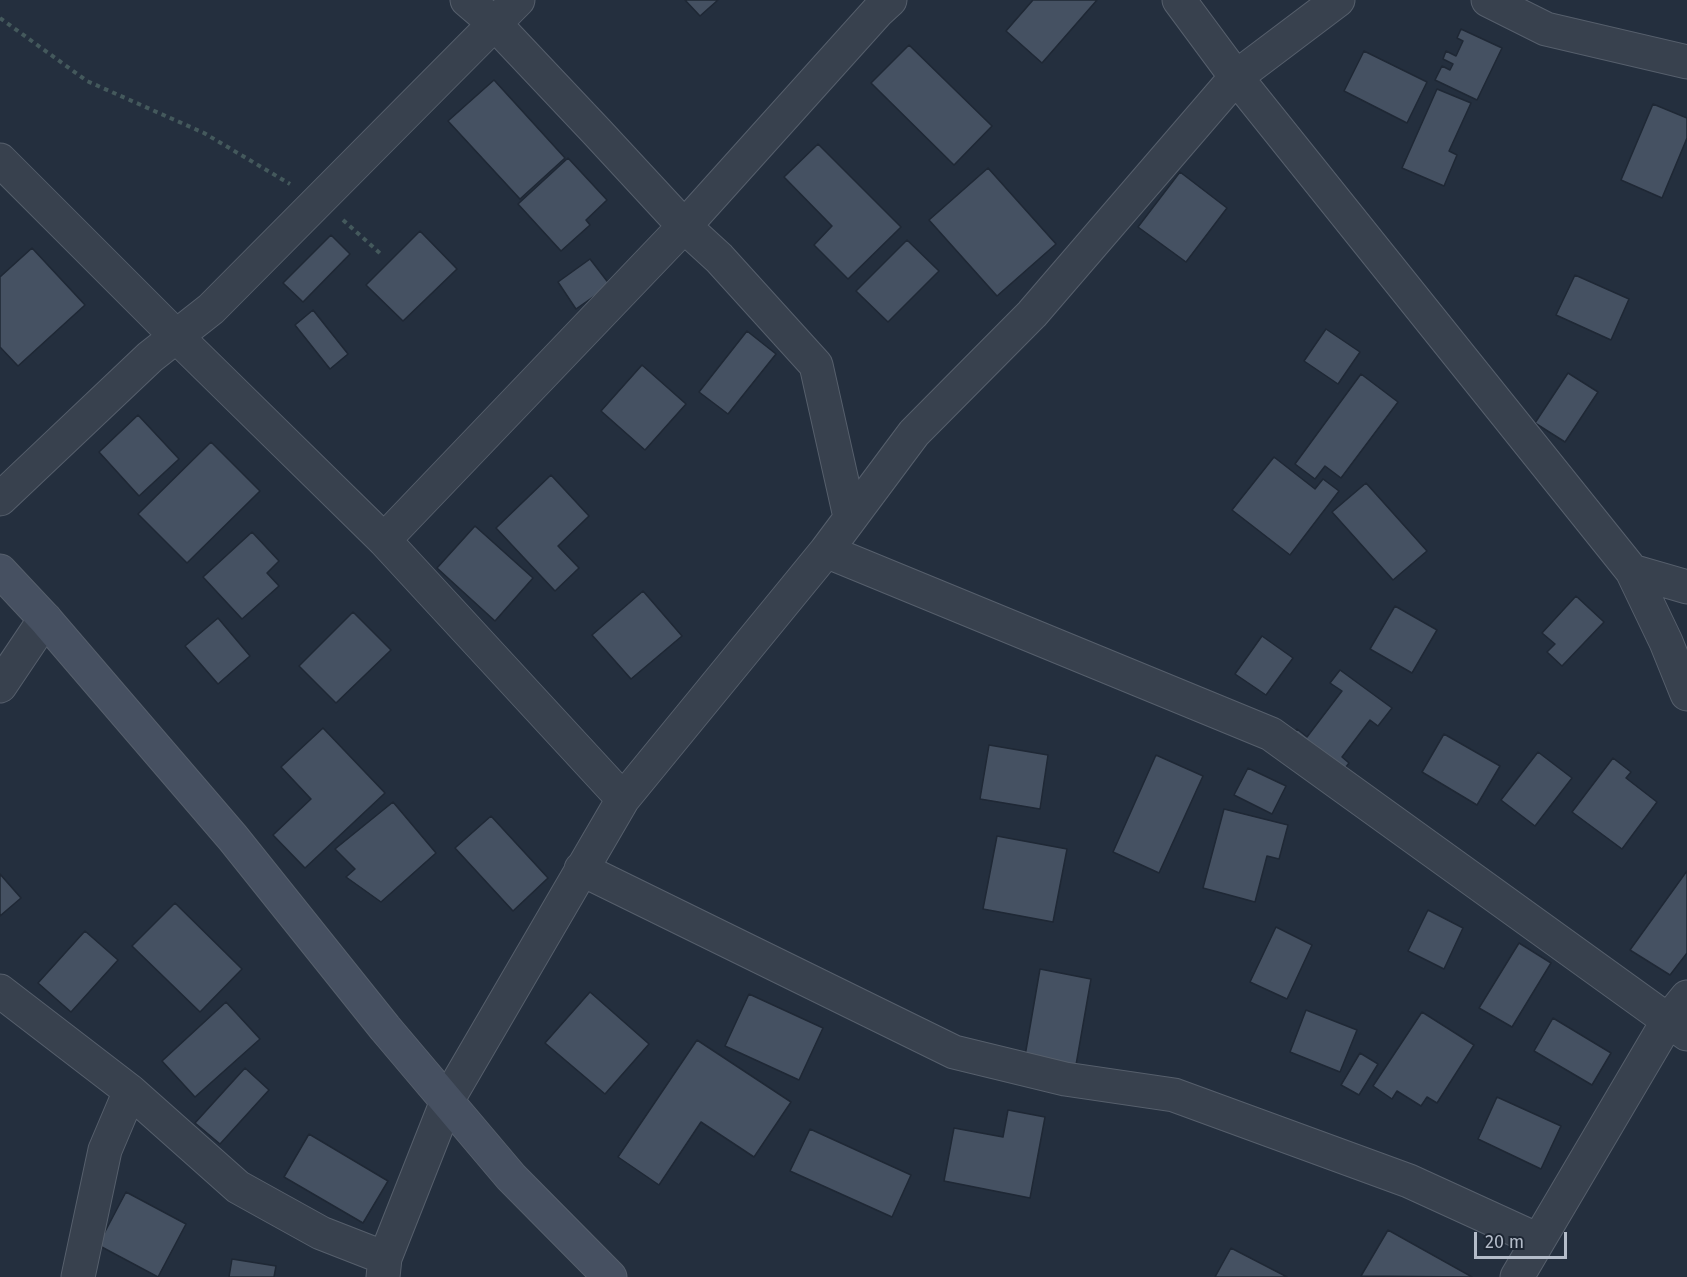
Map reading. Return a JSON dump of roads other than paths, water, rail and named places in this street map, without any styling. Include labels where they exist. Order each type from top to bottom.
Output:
[{"type":"street","points":[[467,0],[495,24],[684,226],[719,258],[816,365],[850,518]]},
{"type":"street","points":[[0,499],[150,357],[211,309],[518,0]]},
{"type":"street","points":[[1179,0],[1236,77],[1632,571],[1666,642],[1687,694]]},
{"type":"street","points":[[0,991],[130,1091],[238,1187],[384,1268],[447,1101],[622,799],[826,551],[914,433],[1032,314],[1236,77],[1338,0]]},
{"type":"street","points":[[1488,0],[1546,28],[1687,62]]},
{"type":"street","points":[[384,540],[684,226],[879,4]]},
{"type":"street","points":[[0,160],[384,540],[622,799]]},
{"type":"street","points":[[826,551],[1271,734],[1681,1017],[1538,1240],[1517,1277]]},
{"type":"street","points":[[0,571],[45,619],[233,838],[385,1028],[511,1177],[610,1277]]},
{"type":"street","points":[[1632,571],[1687,586]]},
{"type":"street","points":[[0,686],[45,619]]},
{"type":"street","points":[[581,869],[954,1052],[1065,1078],[1174,1095],[1409,1181],[1538,1240]]},
{"type":"street","points":[[78,1277],[105,1150],[130,1091]]}]
